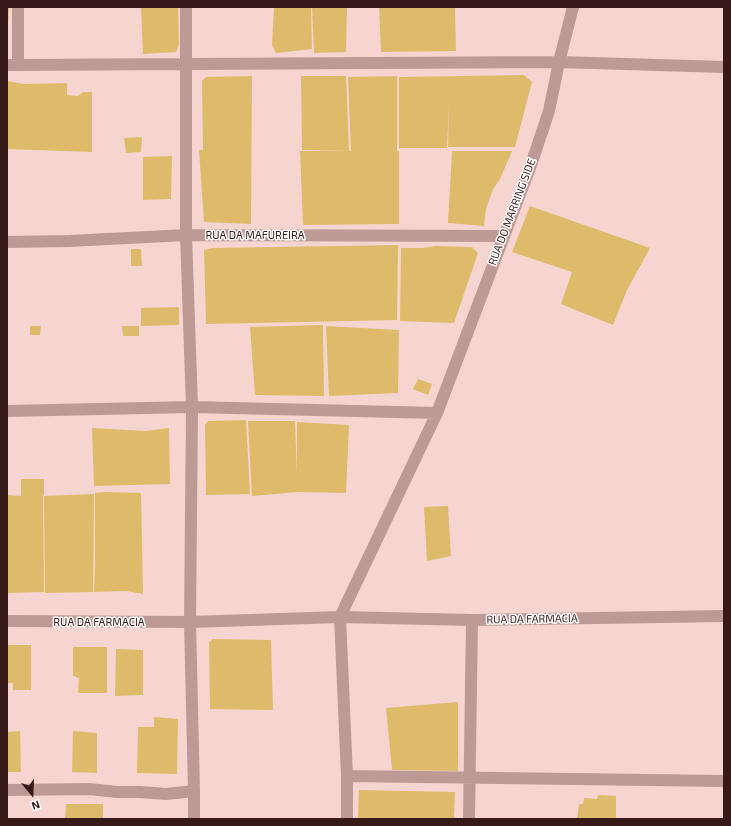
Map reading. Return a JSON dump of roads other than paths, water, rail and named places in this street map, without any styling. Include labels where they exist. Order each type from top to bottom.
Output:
[{"type":"street","points":[[18,7],[12,65],[559,62],[724,67]]},
{"type":"street","points":[[186,7],[186,235],[192,407],[190,622],[194,819]]},
{"type":"street","name":"RUA DO MARRING SIDE","points":[[340,617],[437,413],[531,165],[549,111],[559,62],[573,7]]},
{"type":"street","name":"RUA DA MAFUREIRA","points":[[7,242],[69,241],[186,235],[503,236]]},
{"type":"street","points":[[7,411],[192,407],[437,413]]},
{"type":"street","name":"RUA DA FARMACIA","points":[[7,621],[190,622],[340,617],[472,620],[724,616]]},
{"type":"street","points":[[340,617],[347,776],[347,819]]},
{"type":"street","points":[[469,819],[472,620]]},
{"type":"street","points":[[347,776],[724,781]]},
{"type":"street","points":[[7,790],[89,789],[166,794],[194,791]]}]
